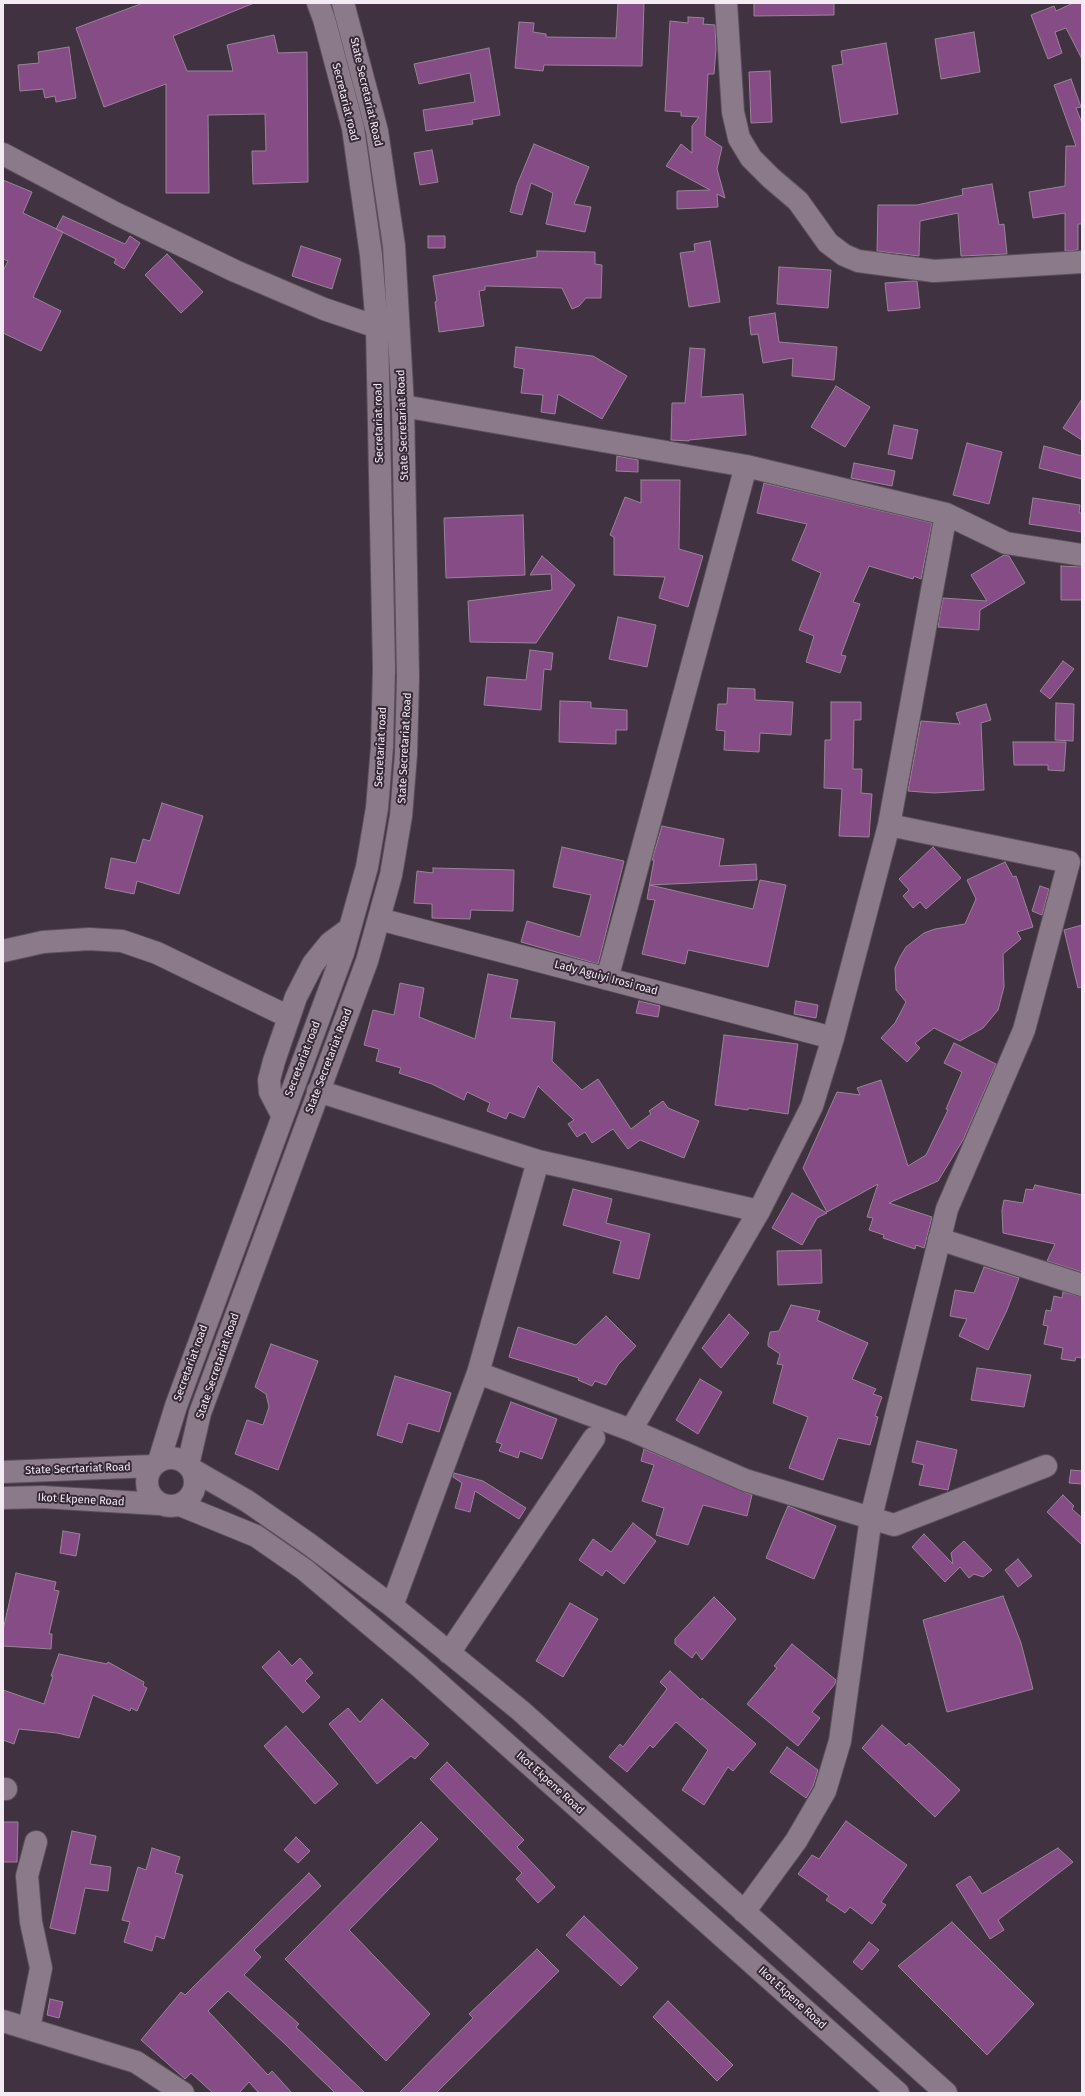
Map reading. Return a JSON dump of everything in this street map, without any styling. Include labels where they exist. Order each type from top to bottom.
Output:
[{"type":"street","name":"Secretariat road","points":[[156,1463],[282,1115],[343,953],[367,867],[377,808],[382,746],[384,669],[377,327],[371,255],[353,128],[324,19],[318,3]]},
{"type":"street","name":"State Secretariat Road","points":[[191,1467],[200,1413],[367,961],[391,875],[401,816],[406,754],[408,677],[403,406],[394,246],[377,131],[343,3]]},
{"type":"street","points":[[726,3],[733,112],[739,138],[752,158],[771,178],[798,201],[828,243],[844,255],[858,261],[934,271],[1082,262]]},
{"type":"street","points":[[3,154],[117,214],[235,271],[324,309],[377,327]]},
{"type":"street","points":[[403,406],[746,466],[946,514],[1006,542],[1082,555]]},
{"type":"street","points":[[607,979],[746,466]]},
{"type":"street","points":[[631,1430],[759,1211],[812,1106],[833,1038],[889,825],[946,514]]},
{"type":"street","points":[[744,1912],[796,1841],[825,1791],[840,1741],[871,1517],[939,1238],[947,1209],[1024,1030],[1076,855],[889,825]]},
{"type":"street","name":"Lady Aguiyi Irosi road","points":[[379,919],[833,1038]]},
{"type":"street","points":[[282,1115],[270,1092],[270,1080],[296,997],[313,964],[330,943],[349,929]]},
{"type":"street","points":[[3,951],[43,942],[89,939],[122,941],[157,953],[289,1017]]},
{"type":"street","points":[[318,1091],[538,1160],[759,1211]]},
{"type":"street","points":[[392,1606],[478,1373],[538,1160]]},
{"type":"street","points":[[939,1238],[1082,1285]]},
{"type":"street","points":[[478,1373],[631,1430],[745,1480],[894,1525],[1046,1466]]},
{"type":"street","points":[[449,1653],[594,1438]]},
{"type":"street","points":[[191,1467],[196,1480],[194,1490],[189,1499],[170,1504],[152,1498],[146,1482],[156,1463],[169,1457],[179,1459],[247,1501],[309,1544],[392,1606],[521,1711],[946,2093]]},
{"type":"street","name":"State Secrtariat Road","points":[[4,1467],[156,1463]]},
{"type":"street","points":[[4,1467],[6,1498]]},
{"type":"street","name":"Ikot Ekpene Road","points":[[6,1498],[42,1497],[170,1504],[256,1536],[305,1570],[425,1671],[898,2093]]},
{"type":"street","points":[[30,2028],[41,1968],[31,1922],[27,1876],[36,1842]]},
{"type":"street","points":[[3,2021],[30,2028],[136,2062],[183,2093]]},
{"type":"building","points":[[143,3],[254,3],[173,36],[187,71],[233,71],[227,45],[274,35],[278,53],[307,52],[308,182],[253,184],[252,151],[266,151],[265,114],[208,115],[209,193],[166,193],[166,84],[104,107],[76,28]]},
{"type":"building","points":[[618,3],[644,3],[642,66],[544,65],[543,71],[515,68],[519,22],[534,23],[533,32],[546,34],[546,37],[616,38]]},
{"type":"building","points":[[754,3],[834,3],[834,15],[754,16]]},
{"type":"building","points":[[1073,3],[1082,3],[1082,59],[1066,28],[1055,32],[1062,53],[1048,59],[1031,15],[1054,6],[1056,11]]},
{"type":"building","points":[[688,17],[704,18],[703,24],[715,25],[716,49],[714,74],[708,74],[705,136],[722,147],[717,169],[725,198],[717,194],[718,207],[677,209],[677,191],[710,190],[666,166],[681,144],[692,153],[692,126],[699,117],[681,116],[681,112],[665,111],[670,21],[688,23]]},
{"type":"building","points":[[974,32],[980,72],[941,79],[935,39]]},
{"type":"building","points":[[886,43],[898,114],[841,123],[832,66],[843,64],[841,51]]},
{"type":"building","points":[[69,47],[76,98],[56,102],[55,96],[45,98],[43,89],[20,91],[18,65],[39,63],[38,52]]},
{"type":"building","points":[[489,48],[500,115],[472,120],[473,124],[426,131],[423,110],[475,102],[470,73],[419,84],[414,64]]},
{"type":"building","points":[[770,71],[772,122],[751,123],[749,72]]},
{"type":"building","points":[[1071,79],[1081,107],[1076,108],[1082,123],[1082,224],[1078,224],[1078,250],[1065,251],[1065,213],[1033,218],[1029,192],[1065,186],[1066,146],[1076,146],[1054,85]]},
{"type":"building","points":[[534,144],[589,167],[574,204],[591,207],[585,232],[546,224],[553,193],[531,183],[522,215],[510,212],[517,185]]},
{"type":"building","points":[[432,150],[438,182],[420,185],[414,153]]},
{"type":"building","points":[[3,180],[32,192],[23,213],[63,232],[33,297],[61,311],[41,351],[3,333],[3,271],[8,261],[3,259]]},
{"type":"building","points":[[992,184],[999,225],[1004,224],[1007,254],[961,256],[958,213],[920,221],[919,256],[877,251],[878,205],[917,205],[963,195],[962,189]]},
{"type":"building","points":[[63,216],[125,244],[130,236],[140,243],[124,269],[114,263],[116,259],[56,229]]},
{"type":"building","points":[[428,236],[445,236],[445,248],[428,248]]},
{"type":"building","points":[[710,241],[720,302],[689,307],[680,253],[695,251],[694,244]]},
{"type":"building","points":[[301,246],[341,259],[332,289],[292,276]]},
{"type":"building","points":[[537,251],[595,252],[595,264],[602,265],[601,298],[586,298],[579,306],[572,309],[562,288],[485,286],[485,290],[479,291],[484,326],[439,332],[435,302],[437,301],[433,276],[537,257]]},
{"type":"building","points":[[167,254],[203,292],[181,313],[145,275]]},
{"type":"building","points":[[779,267],[831,270],[828,308],[777,304]]},
{"type":"building","points":[[917,281],[920,308],[888,311],[885,283]]},
{"type":"building","points":[[775,313],[779,342],[837,347],[834,380],[792,376],[793,358],[763,363],[758,334],[751,335],[749,317]]},
{"type":"building","points":[[516,347],[593,356],[627,376],[602,419],[558,394],[555,414],[541,412],[543,395],[521,393],[524,369],[514,367]]},
{"type":"building","points":[[690,348],[705,349],[701,397],[743,394],[746,435],[689,441],[671,440],[672,403],[685,403]]},
{"type":"building","points":[[836,386],[870,407],[845,447],[811,427]]},
{"type":"building","points":[[1082,399],[1082,440],[1063,428]]},
{"type":"building","points":[[894,425],[918,430],[912,459],[888,454]]},
{"type":"building","points":[[967,443],[1002,452],[989,504],[953,495]]},
{"type":"building","points":[[1044,446],[1082,456],[1082,479],[1039,468]]},
{"type":"building","points":[[617,456],[638,460],[638,472],[616,471]]},
{"type":"building","points":[[854,463],[895,471],[892,486],[851,478]]},
{"type":"building","points":[[641,480],[680,480],[679,549],[703,556],[688,607],[659,598],[665,577],[614,575],[614,537],[610,535],[625,497],[641,503]]},
{"type":"building","points":[[764,483],[932,523],[921,579],[914,576],[913,579],[869,566],[853,602],[860,604],[841,655],[846,656],[840,673],[806,662],[814,636],[799,630],[821,573],[792,560],[807,524],[757,513]]},
{"type":"building","points":[[1033,498],[1080,505],[1079,513],[1082,513],[1082,532],[1029,524]]},
{"type":"building","points":[[523,515],[525,575],[446,578],[444,518]]},
{"type":"building","points":[[1004,555],[1009,556],[1025,583],[980,610],[979,630],[938,627],[943,598],[987,601],[971,575]]},
{"type":"building","points":[[542,556],[575,585],[536,643],[470,642],[468,601],[552,590],[551,574],[530,575]]},
{"type":"building","points":[[1061,566],[1082,567],[1082,600],[1061,600]]},
{"type":"building","points":[[618,617],[656,625],[647,667],[609,659]]},
{"type":"building","points":[[530,650],[553,653],[551,670],[544,669],[541,710],[484,705],[487,677],[526,680]]},
{"type":"building","points":[[1063,661],[1074,669],[1050,699],[1040,691]]},
{"type":"building","points":[[728,688],[755,689],[755,700],[793,702],[791,735],[760,733],[759,752],[724,750],[725,731],[716,730],[718,704],[727,704]]},
{"type":"building","points":[[560,701],[591,702],[591,708],[627,710],[627,730],[616,730],[616,744],[559,742]]},
{"type":"building","points":[[831,702],[861,702],[861,720],[854,720],[853,769],[862,769],[861,793],[872,794],[869,837],[839,836],[842,789],[824,788],[825,740],[831,740]]},
{"type":"building","points":[[1056,703],[1074,704],[1073,741],[1055,740]]},
{"type":"building","points":[[986,704],[991,720],[981,723],[984,790],[934,793],[908,791],[921,721],[960,724],[956,713]]},
{"type":"building","points":[[1013,742],[1066,742],[1064,771],[1048,770],[1048,765],[1014,765]]},
{"type":"building","points":[[162,803],[203,816],[179,894],[137,881],[134,894],[105,888],[111,858],[136,863],[143,839],[150,841]]},
{"type":"building","points":[[662,826],[724,839],[719,866],[756,864],[757,880],[650,885],[753,909],[760,880],[786,885],[768,967],[688,950],[685,964],[642,954],[655,900],[647,899],[654,860],[652,860]]},
{"type":"building","points":[[562,847],[624,861],[598,964],[521,942],[527,921],[580,937],[591,895],[553,887]]},
{"type":"building","points":[[933,847],[961,878],[926,909],[920,902],[913,908],[903,896],[909,890],[899,879]]},
{"type":"building","points":[[1005,862],[1013,877],[1016,876],[1033,927],[1017,932],[1021,939],[1003,954],[1004,987],[998,1010],[983,1028],[960,1041],[934,1028],[915,1043],[920,1048],[907,1062],[881,1038],[895,1023],[906,1002],[896,990],[895,968],[900,957],[906,947],[924,933],[935,929],[965,924],[976,899],[967,880]]},
{"type":"building","points":[[433,868],[514,870],[513,911],[471,910],[470,919],[432,918],[432,904],[414,903],[417,871],[433,873]]},
{"type":"building","points":[[1040,886],[1049,889],[1042,915],[1032,911]]},
{"type":"building","points":[[1082,925],[1082,987],[1078,988],[1064,930]]},
{"type":"building","points":[[488,974],[518,980],[510,1018],[555,1022],[552,1061],[582,1090],[598,1079],[631,1129],[651,1114],[649,1111],[663,1101],[668,1108],[699,1121],[684,1158],[640,1140],[628,1149],[613,1129],[592,1143],[585,1132],[577,1137],[568,1124],[574,1120],[538,1086],[524,1118],[509,1112],[506,1119],[487,1111],[490,1103],[467,1092],[464,1100],[432,1084],[399,1073],[401,1068],[376,1061],[379,1049],[364,1045],[373,1010],[394,1015],[400,983],[424,988],[419,1017],[475,1039]]},
{"type":"building","points":[[639,1001],[660,1006],[658,1017],[636,1013]]},
{"type":"building","points":[[796,1001],[818,1005],[816,1018],[794,1014]]},
{"type":"building","points":[[724,1035],[798,1044],[788,1114],[715,1105]]},
{"type":"building","points":[[954,1043],[996,1064],[963,1140],[938,1181],[889,1203],[932,1217],[924,1248],[916,1245],[915,1249],[883,1238],[884,1235],[869,1230],[873,1218],[867,1217],[878,1184],[827,1212],[803,1168],[837,1092],[860,1095],[857,1088],[881,1080],[908,1166],[926,1155],[948,1110],[946,1109],[962,1072],[944,1063]]},
{"type":"building","points":[[1035,1185],[1082,1195],[1082,1272],[1047,1261],[1055,1244],[1003,1233],[1002,1210],[1004,1200],[1023,1203],[1026,1189],[1033,1190]]},
{"type":"building","points":[[573,1189],[612,1199],[606,1223],[650,1234],[639,1279],[613,1273],[621,1241],[563,1225]]},
{"type":"building","points":[[792,1193],[827,1213],[817,1218],[802,1245],[772,1228]]},
{"type":"building","points":[[821,1250],[822,1283],[778,1285],[777,1251]]},
{"type":"building","points":[[984,1267],[1019,1278],[1007,1310],[988,1350],[959,1336],[967,1319],[950,1316],[955,1290],[974,1293]]},
{"type":"building","points":[[1063,1292],[1082,1297],[1082,1358],[1076,1357],[1075,1361],[1061,1359],[1063,1348],[1044,1344],[1048,1326],[1043,1325],[1046,1310],[1051,1311],[1054,1296],[1062,1298]]},
{"type":"building","points":[[791,1305],[820,1311],[817,1320],[868,1343],[852,1379],[876,1389],[873,1394],[882,1397],[875,1416],[878,1417],[870,1445],[838,1438],[823,1480],[789,1468],[808,1417],[773,1403],[783,1365],[777,1364],[780,1354],[768,1346],[768,1342],[770,1332],[779,1331]]},
{"type":"building","points":[[729,1314],[749,1333],[721,1368],[702,1348]]},
{"type":"building","points":[[606,1316],[636,1346],[618,1365],[606,1385],[595,1381],[592,1386],[578,1380],[579,1378],[509,1357],[518,1327],[576,1345]]},
{"type":"building","points":[[271,1344],[318,1361],[278,1470],[235,1454],[247,1420],[263,1425],[269,1407],[266,1394],[255,1387]]},
{"type":"building","points":[[977,1368],[1031,1375],[1024,1407],[971,1400]]},
{"type":"building","points":[[395,1376],[451,1393],[439,1432],[408,1423],[402,1443],[377,1435]]},
{"type":"building","points":[[700,1379],[722,1392],[698,1434],[676,1420]]},
{"type":"building","points":[[511,1402],[557,1419],[542,1459],[520,1451],[518,1458],[499,1451],[502,1444],[496,1442]]},
{"type":"building","points":[[917,1441],[957,1450],[948,1490],[919,1485],[924,1465],[912,1462]]},
{"type":"building","points":[[644,1449],[752,1495],[747,1516],[703,1505],[688,1545],[656,1535],[664,1508],[642,1501],[654,1465],[641,1461]]},
{"type":"building","points":[[1071,1470],[1082,1471],[1082,1484],[1069,1483]]},
{"type":"building","points":[[454,1473],[483,1481],[526,1508],[519,1519],[475,1491],[470,1512],[455,1508],[462,1483],[453,1477]]},
{"type":"building","points":[[1063,1495],[1074,1506],[1072,1509],[1082,1518],[1082,1545],[1047,1512]]},
{"type":"building","points":[[788,1506],[836,1526],[814,1579],[766,1558]]},
{"type":"building","points":[[633,1523],[656,1541],[624,1584],[606,1570],[602,1576],[579,1560],[593,1539],[611,1552]]},
{"type":"building","points":[[63,1531],[80,1534],[76,1556],[60,1553]]},
{"type":"building","points":[[924,1534],[953,1564],[951,1553],[964,1541],[992,1570],[983,1577],[974,1574],[969,1578],[960,1567],[945,1582],[912,1547]]},
{"type":"building","points":[[1018,1559],[1032,1576],[1018,1587],[1005,1570]]},
{"type":"building","points":[[16,1573],[56,1582],[54,1590],[59,1591],[49,1634],[52,1634],[51,1649],[3,1646],[3,1630]]},
{"type":"building","points":[[1003,1596],[1021,1643],[1033,1689],[947,1712],[923,1620]]},
{"type":"building","points":[[714,1597],[736,1619],[702,1660],[696,1652],[692,1658],[675,1644],[675,1639]]},
{"type":"building","points":[[570,1603],[598,1619],[563,1677],[536,1661]]},
{"type":"building","points":[[792,1644],[836,1680],[835,1684],[812,1712],[820,1718],[798,1746],[747,1704],[777,1668],[774,1666]]},
{"type":"building","points":[[279,1651],[292,1666],[300,1658],[313,1673],[305,1681],[320,1697],[303,1713],[262,1667]]},
{"type":"building","points":[[59,1654],[107,1664],[108,1662],[144,1682],[143,1686],[147,1688],[137,1711],[131,1708],[130,1711],[93,1695],[79,1738],[57,1733],[19,1729],[14,1744],[3,1740],[3,1690],[44,1704],[53,1676],[51,1676]]},
{"type":"building","points":[[670,1671],[701,1700],[702,1698],[756,1744],[733,1771],[728,1767],[704,1805],[682,1790],[708,1750],[676,1722],[653,1748],[650,1745],[627,1772],[609,1757],[620,1744],[623,1747],[667,1689],[660,1682]]},
{"type":"building","points":[[382,1699],[429,1744],[415,1759],[411,1756],[377,1784],[329,1724],[348,1708],[360,1722]]},
{"type":"building","points":[[882,1725],[906,1746],[909,1743],[960,1790],[935,1817],[862,1748]]},
{"type":"building","points":[[286,1726],[338,1784],[315,1804],[264,1746]]},
{"type":"building","points":[[787,1747],[818,1770],[813,1786],[806,1798],[770,1772]]},
{"type":"building","points":[[447,1762],[524,1840],[517,1847],[555,1887],[538,1903],[516,1879],[522,1873],[430,1779]]},
{"type":"building","points":[[846,1821],[907,1865],[881,1902],[886,1905],[872,1924],[850,1907],[845,1913],[826,1900],[829,1896],[798,1874],[812,1855],[819,1859]]},
{"type":"building","points":[[3,1822],[18,1822],[17,1862],[3,1862]]},
{"type":"building","points":[[421,1822],[438,1839],[349,1930],[430,2014],[386,2061],[285,1959]]},
{"type":"building","points":[[72,1831],[96,1836],[90,1864],[111,1867],[108,1891],[85,1888],[75,1934],[50,1928]]},
{"type":"building","points":[[296,1837],[310,1851],[298,1863],[284,1850]]},
{"type":"building","points":[[152,1848],[180,1857],[175,1873],[183,1875],[164,1939],[156,1936],[152,1951],[124,1942],[130,1922],[122,1920],[138,1867],[146,1870]]},
{"type":"building","points":[[1058,1848],[1073,1862],[998,1920],[1004,1930],[990,1939],[956,1885],[970,1876],[982,1894]]},
{"type":"building","points":[[309,1873],[321,1886],[254,1950],[261,1957],[244,1975],[299,2024],[296,2027],[365,2093],[335,2093],[228,1991],[208,2011],[268,2075],[272,2071],[292,2093],[259,2093],[249,2082],[239,2093],[213,2093],[191,2073],[185,2079],[141,2040],[181,1992],[185,1995]]},
{"type":"building","points":[[584,1916],[638,1968],[621,1986],[566,1935]]},
{"type":"building","points":[[952,1922],[1034,2004],[987,2055],[898,1966]]},
{"type":"building","points":[[869,1942],[879,1950],[862,1970],[853,1962]]},
{"type":"building","points":[[537,1949],[559,1971],[436,2093],[399,2093],[473,2018],[469,2014]]},
{"type":"building","points":[[50,1999],[63,2002],[59,2018],[47,2015]]},
{"type":"building","points":[[668,2001],[733,2065],[717,2081],[653,2017]]}]
